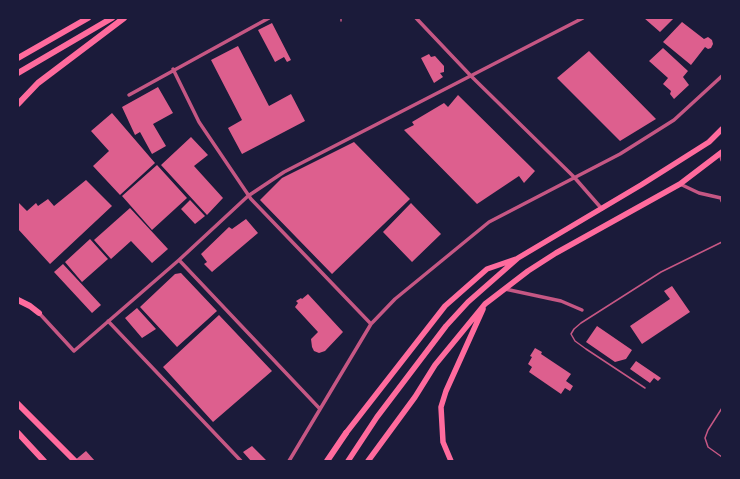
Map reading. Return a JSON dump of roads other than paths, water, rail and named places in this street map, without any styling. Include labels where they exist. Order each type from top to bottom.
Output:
[{"type":"highway","points":[[18,58],[88,18]]},
{"type":"highway","points":[[18,73],[112,18]]},
{"type":"highway","points":[[18,104],[38,83],[124,18]]},
{"type":"highway","points":[[18,300],[30,306],[38,313]]},
{"type":"highway","points":[[18,404],[75,461]]},
{"type":"highway","points":[[18,433],[44,461]]},
{"type":"highway","points":[[327,461],[346,433]]},
{"type":"main road","points":[[348,461],[377,417],[446,326],[468,302],[518,258],[548,239],[602,209],[709,142],[722,129]]},
{"type":"main road","points":[[368,461],[411,402],[435,365],[485,304],[504,288],[556,253],[680,184],[721,152]]},
{"type":"main road","points":[[346,433],[445,306],[487,269],[518,258]]},
{"type":"main road","points":[[451,461],[443,442],[441,407],[446,392],[485,304]]},
{"type":"street","points":[[129,95],[173,68],[269,18]]},
{"type":"street","points":[[416,18],[471,76],[574,177],[602,209]]},
{"type":"street","points":[[38,313],[74,351],[178,260],[248,196],[284,172],[583,18]]},
{"type":"street","points":[[173,68],[199,122],[248,196],[371,324]]},
{"type":"street","points":[[289,461],[371,324],[394,299],[489,222],[620,154],[674,120],[722,76]]},
{"type":"street","points":[[721,152],[722,160]]},
{"type":"street","points":[[680,184],[699,193],[722,199]]},
{"type":"street","points":[[178,260],[320,410]]},
{"type":"street","points":[[504,288],[561,301],[582,310]]},
{"type":"street","points":[[108,321],[241,461]]},
{"type":"lane","points":[[646,388],[580,345],[571,334],[581,323],[661,272],[722,242]]},
{"type":"lane","points":[[722,408],[708,430],[705,438],[708,447],[722,457]]}]
